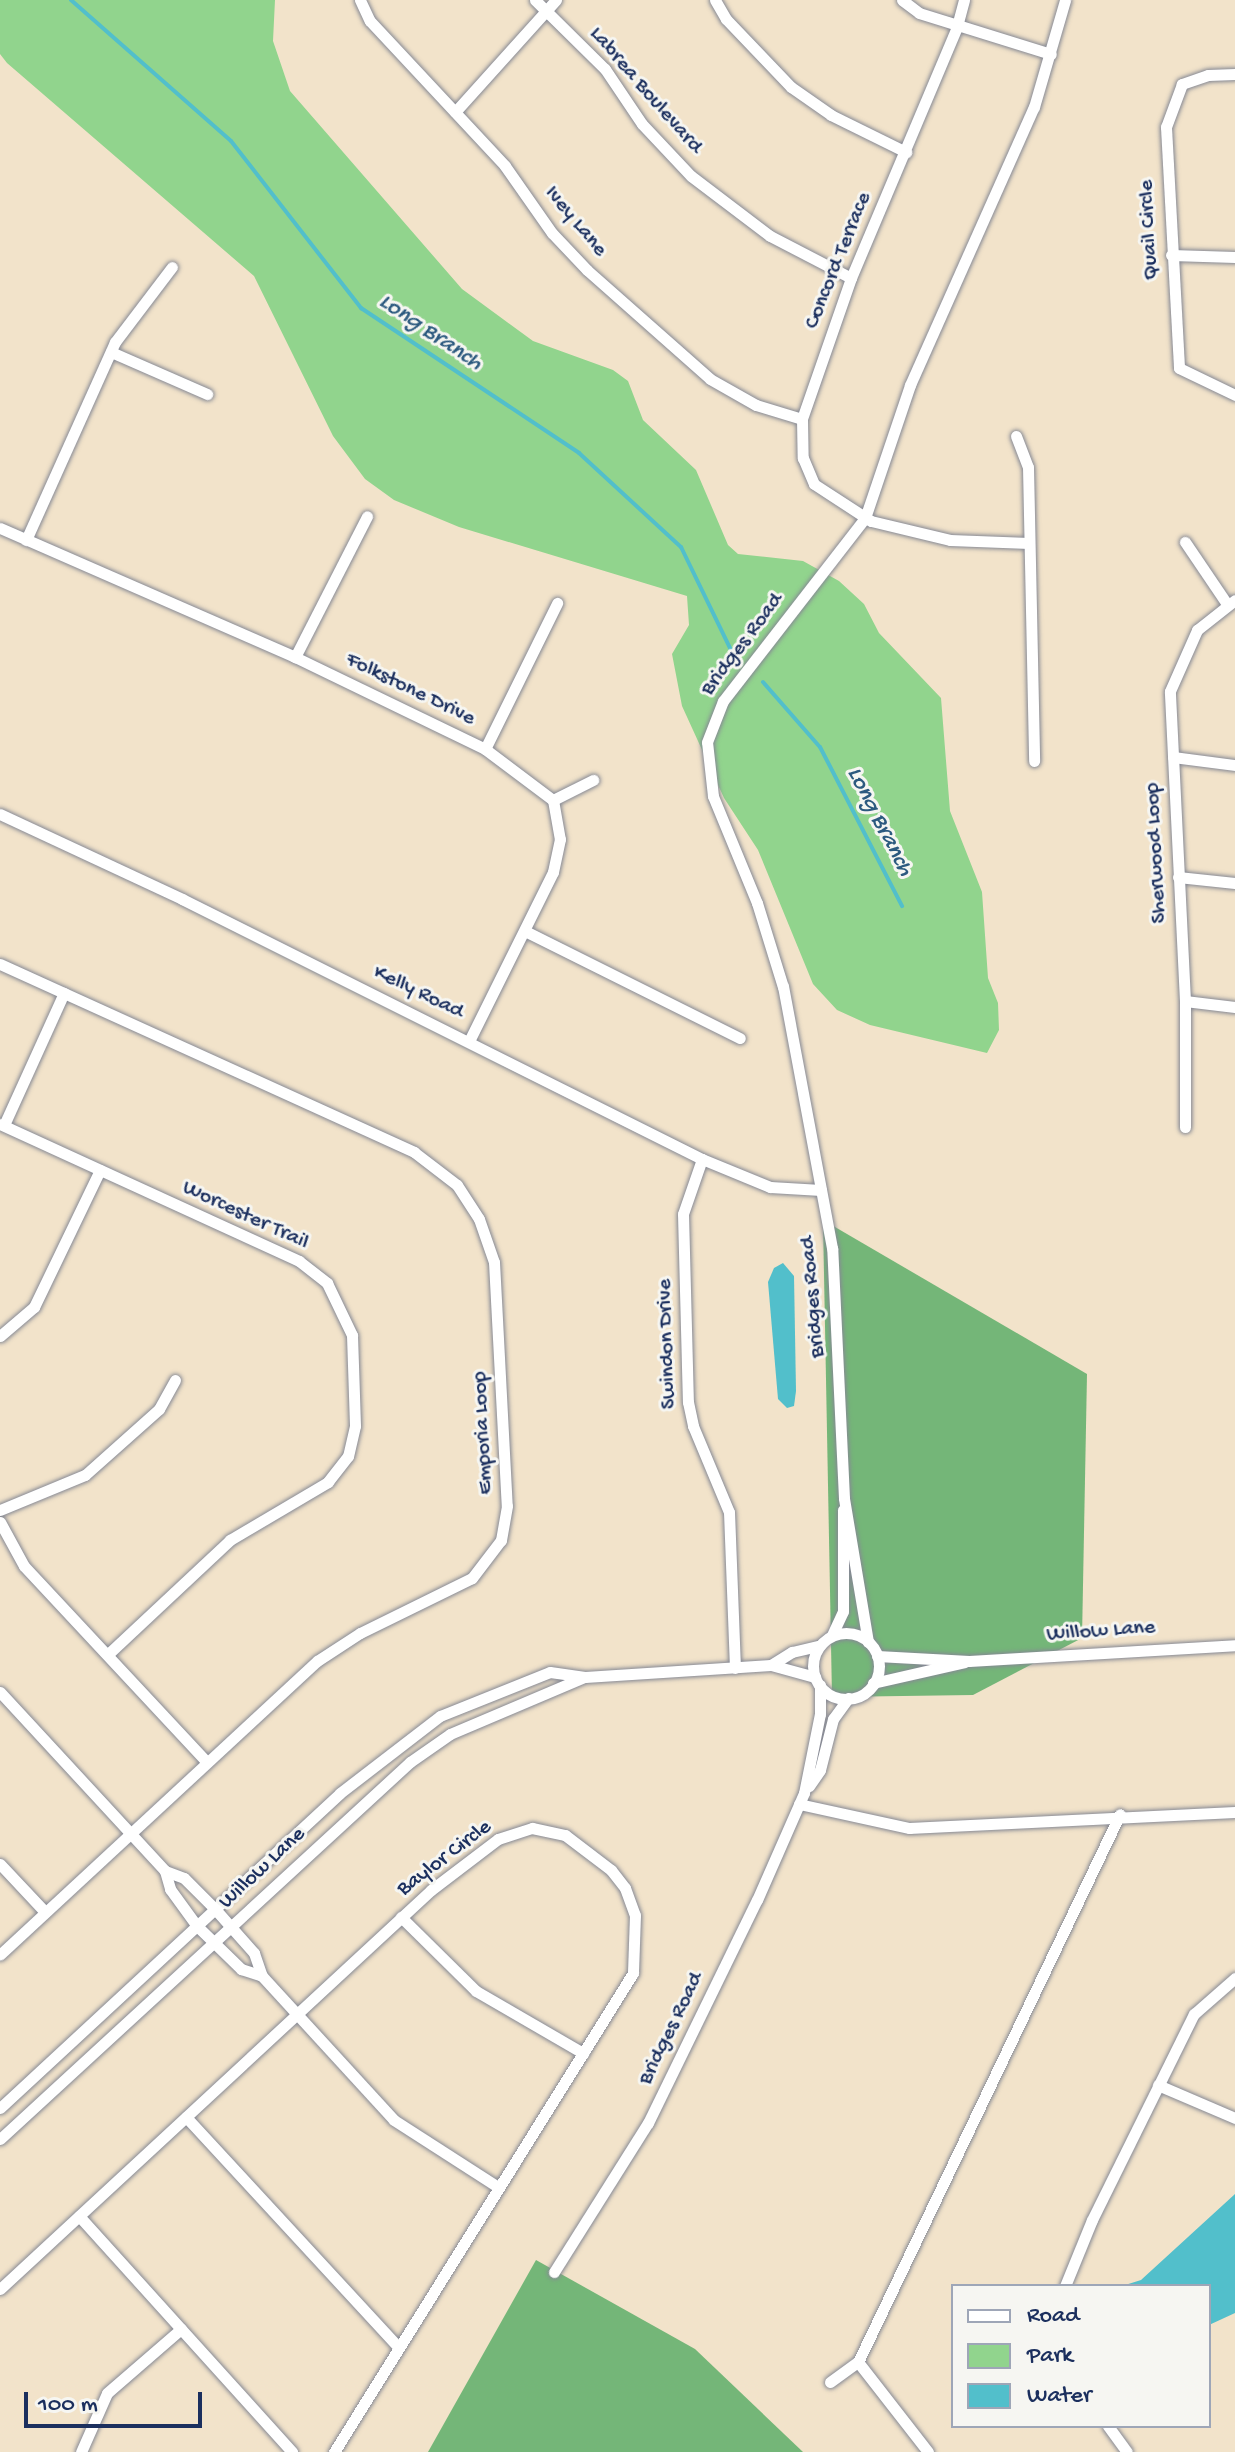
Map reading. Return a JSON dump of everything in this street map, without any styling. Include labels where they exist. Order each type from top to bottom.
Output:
[{"type":"street","name":"Ivey Lane","points":[[360,0],[370,21],[455,112],[578,261],[710,379],[756,405],[802,419]]},
{"type":"street","name":"Labrea Boulevard","points":[[535,0],[605,69],[642,124],[691,176],[770,236],[851,278]]},
{"type":"street","points":[[455,112],[556,0]]},
{"type":"street","points":[[715,0],[726,19],[791,87],[831,115],[906,152]]},
{"type":"street","points":[[902,0],[919,13],[957,27],[1051,54]]},
{"type":"street","name":"Concord Terrace","points":[[964,0],[957,27],[851,278],[802,419],[803,458],[814,484],[865,518],[950,540],[1029,543]]},
{"type":"street","name":"Bridges Road","points":[[832,1635],[843,1611],[844,1498],[839,1323],[821,1190],[783,987],[757,903],[713,796],[706,755],[723,701],[865,518],[910,385],[1034,107],[1065,0]]},
{"type":"street","name":"Quail Circle","points":[[1235,74],[1208,75],[1182,84],[1166,127],[1179,368],[1235,395]]},
{"type":"street","points":[[1171,255],[1235,257]]},
{"type":"street","points":[[26,540],[111,352],[172,267]]},
{"type":"street","points":[[111,352],[207,394]]},
{"type":"street","points":[[1016,436],[1028,467],[1034,761]]},
{"type":"street","points":[[295,657],[367,516]]},
{"type":"street","name":"Folkstone Drive","points":[[0,528],[295,657],[485,749],[553,800]]},
{"type":"street","points":[[1185,542],[1231,602]]},
{"type":"street","name":"Sherwood Loop","points":[[1185,1127],[1185,1001],[1170,691],[1197,630],[1231,602]]},
{"type":"street","points":[[485,749],[557,603]]},
{"type":"street","points":[[1173,757],[1235,765]]},
{"type":"street","points":[[469,1041],[553,872],[560,839],[553,800],[593,780]]},
{"type":"street","name":"Kelly Road","points":[[0,814],[469,1041],[702,1159],[770,1187],[821,1190]]},
{"type":"street","points":[[1178,877],[1235,883]]},
{"type":"street","points":[[525,931],[740,1038]]},
{"type":"street","name":"Emporia Loop","points":[[0,964],[428,1160],[473,1207],[494,1262],[507,1506],[493,1554],[460,1586],[334,1648],[0,1955]]},
{"type":"street","points":[[2,1124],[64,993]]},
{"type":"street","points":[[1185,1001],[1235,1007]]},
{"type":"street","name":"Worcester Trail","points":[[2,1124],[299,1261],[327,1283],[352,1335],[355,1426],[348,1456],[328,1482],[230,1540],[108,1654]]},
{"type":"street","name":"Swindon Drive","points":[[702,1159],[683,1214],[688,1402],[693,1426],[729,1512],[735,1668]]},
{"type":"street","points":[[0,1336],[34,1307],[100,1170]]},
{"type":"street","points":[[0,1510],[85,1475],[159,1409],[175,1380]]},
{"type":"street","name":"Bridges Road","points":[[844,1498],[868,1642]]},
{"type":"street","points":[[0,1522],[24,1566],[207,1762]]},
{"type":"street","points":[[854,1633],[868,1642],[877,1656],[873,1683],[863,1694],[848,1698],[832,1696],[817,1681],[813,1661],[819,1646],[832,1635],[854,1633]]},
{"type":"street","name":"Willow Lane","points":[[877,1656],[969,1661],[1235,1645]]},
{"type":"street","name":"Willow Lane","points":[[771,1665],[792,1652],[819,1646]]},
{"type":"street","name":"Willow Lane","points":[[873,1683],[969,1661]]},
{"type":"street","name":"Willow Lane","points":[[0,2108],[340,1793],[440,1716],[550,1672],[585,1677],[771,1665],[817,1681]]},
{"type":"street","name":"Willow Lane","points":[[0,2139],[410,1762],[450,1734],[585,1677]]},
{"type":"street","name":"Bridges Road","points":[[801,1799],[820,1714],[817,1681]]},
{"type":"street","points":[[0,1692],[165,1871],[170,1889],[197,1926],[241,1969],[262,1976]]},
{"type":"street","name":"Bridges Road","points":[[554,2272],[648,2123],[801,1799],[820,1770],[833,1719],[848,1698]]},
{"type":"street","points":[[801,1799],[909,1828],[1120,1814],[1235,1812]]},
{"type":"street","points":[[830,2382],[858,2362],[1120,1814]]},
{"type":"street","name":"Baylor Circle","points":[[0,2289],[401,1917],[498,1839],[532,1828],[565,1835],[611,1870],[635,1915],[633,1973],[334,2452]]},
{"type":"street","points":[[0,1864],[45,1912]]},
{"type":"street","points":[[165,1871],[184,1878],[215,1909],[254,1953],[262,1976],[394,2120],[498,2187]]},
{"type":"street","points":[[401,1917],[476,1991],[583,2053]]},
{"type":"street","points":[[1066,2284],[1194,2014],[1235,1978]]},
{"type":"street","points":[[1158,2085],[1235,2118]]},
{"type":"street","points":[[186,2117],[398,2347]]},
{"type":"street","points":[[79,2216],[292,2452]]},
{"type":"street","points":[[81,2452],[107,2393],[181,2329]]},
{"type":"street","points":[[858,2362],[928,2452]]},
{"type":"street","points":[[1109,2428],[1127,2452]]},
{"type":"green space","points":[[0,0],[275,0],[273,41],[290,91],[462,289],[533,341],[613,370],[628,381],[643,420],[696,470],[728,545],[738,554],[803,561],[839,581],[864,604],[879,633],[941,698],[950,811],[982,892],[988,978],[998,1003],[999,1030],[987,1053],[870,1025],[837,1010],[813,984],[758,850],[724,798],[682,706],[672,654],[689,625],[687,596],[459,527],[394,500],[365,479],[333,436],[254,276],[7,63],[0,54]]},
{"type":"green space","points":[[823,1220],[1087,1374],[1082,1638],[973,1695],[832,1697]]},
{"type":"green space","points":[[536,2260],[695,2349],[803,2452],[428,2452]]},
{"type":"water","points":[[783,1263],[794,1276],[796,1391],[794,1406],[787,1408],[778,1399],[768,1282],[774,1268]]},
{"type":"water","points":[[1235,2194],[1235,2313],[1211,2324],[1211,2284],[1128,2284],[1141,2280]]},
{"type":"waterway","name":"Long Branch","points":[[71,0],[231,141],[361,308],[579,453],[681,547],[733,654]]},
{"type":"waterway","name":"Long Branch","points":[[763,682],[820,747],[902,906]]}]
